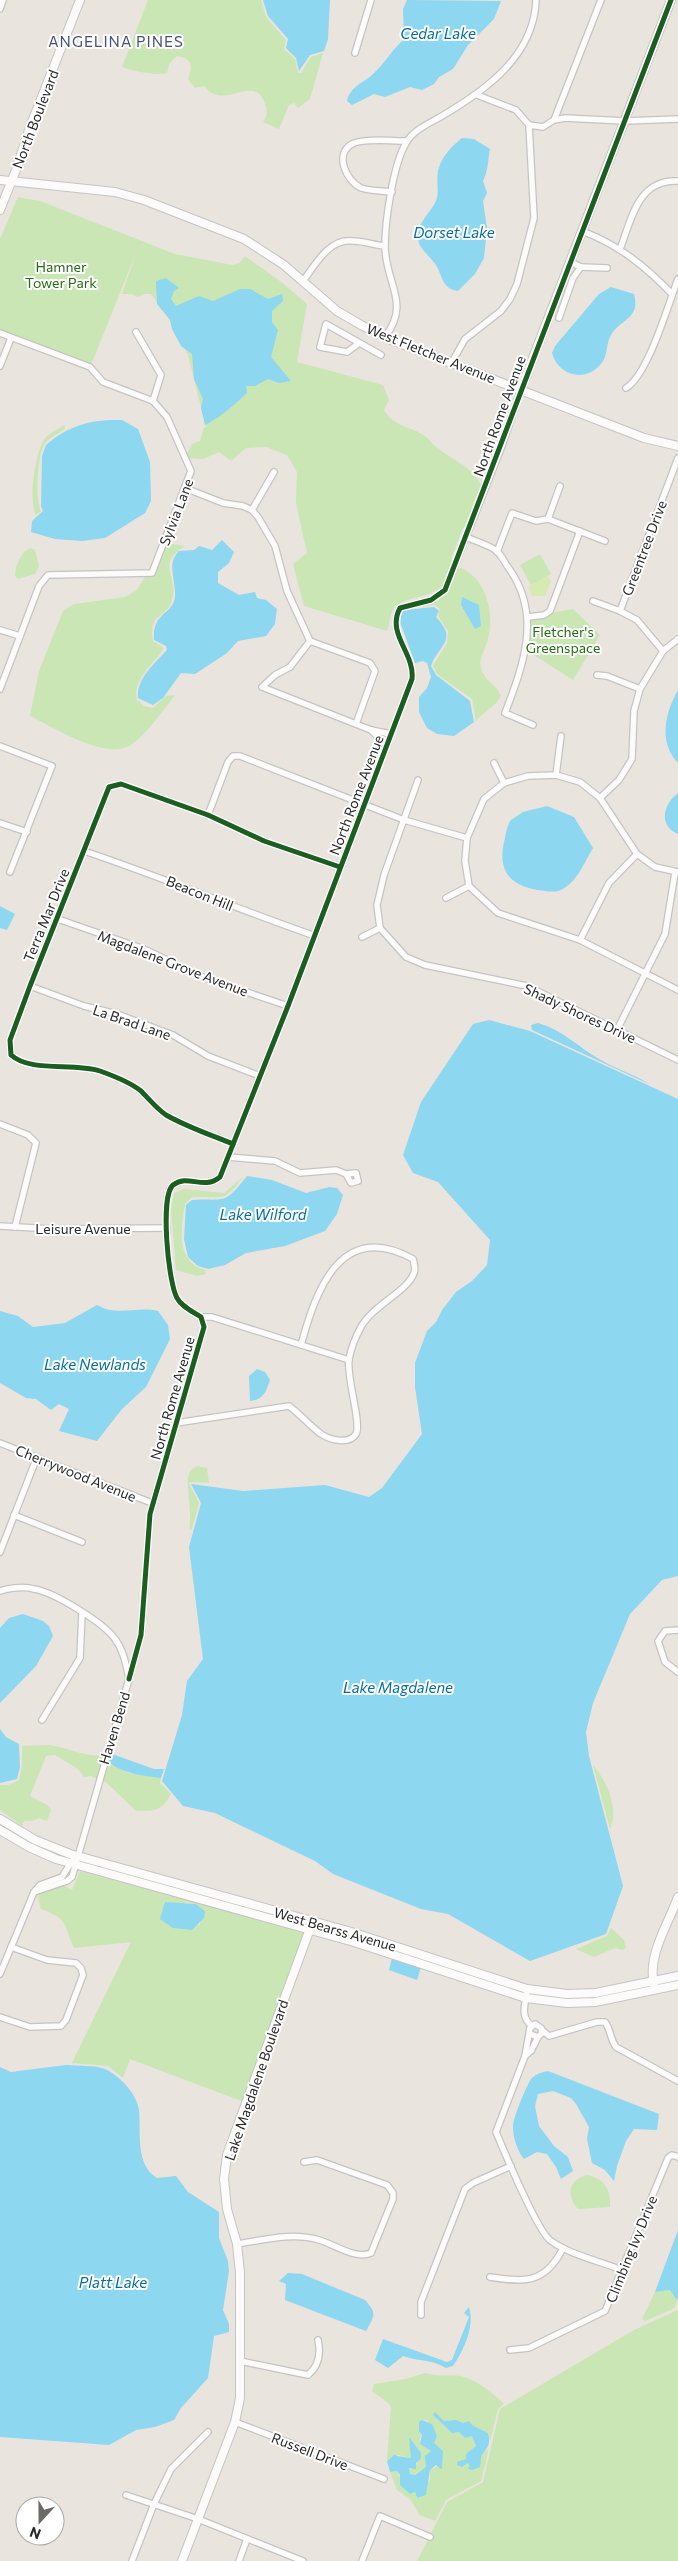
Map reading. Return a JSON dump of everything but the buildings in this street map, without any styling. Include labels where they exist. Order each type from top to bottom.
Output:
[{"type":"main road","name":"North Boulevard","points":[[0,210],[30,127],[80,0]]},
{"type":"main road","name":"North Rome Avenue","points":[[521,389],[671,0]]},
{"type":"main road","name":"West Fletcher Avenue","points":[[0,180],[89,189],[144,200],[244,239],[284,264],[337,311],[385,337],[644,438],[678,446]]},
{"type":"main road","name":"West Bearss Avenue","points":[[0,1819],[35,1840],[77,1856],[527,1989],[567,1994],[589,1994],[678,1976]]},
{"type":"main road","name":"West Bearss Avenue","points":[[0,1830],[37,1851],[73,1864],[311,1925],[526,1998],[554,2002],[592,2003],[655,1989],[678,1986]]},
{"type":"main road","points":[[655,1989],[653,1957],[678,1897]]},
{"type":"main road","name":"Lake Magdalene Boulevard","points":[[182,2561],[235,2422],[240,2398],[240,2273],[237,2244],[227,2209],[224,2179],[227,2155],[311,1925]]},
{"type":"street","points":[[0,9],[4,0]]},
{"type":"street","points":[[354,53],[371,0]]},
{"type":"street","points":[[385,337],[397,319],[398,307],[387,272],[385,246],[396,166],[406,141],[416,131],[477,95],[494,82],[520,51],[528,33],[536,0]]},
{"type":"street","points":[[554,120],[601,0]]},
{"type":"street","points":[[452,362],[465,339],[501,311],[518,284],[534,218],[529,126],[516,110],[477,95]]},
{"type":"street","points":[[529,126],[543,127],[554,120],[565,118],[625,121],[678,119]]},
{"type":"street","points":[[392,192],[362,188],[352,182],[346,172],[343,161],[346,150],[352,144],[362,141],[406,141]]},
{"type":"street","points":[[620,248],[646,190],[656,184],[678,182]]},
{"type":"street","points":[[582,231],[620,248],[639,262],[672,294]]},
{"type":"street","points":[[303,281],[326,251],[338,241],[353,240],[385,246]]},
{"type":"street","points":[[570,262],[581,267],[607,268]]},
{"type":"street","points":[[559,318],[573,278],[581,267]]},
{"type":"street","points":[[626,388],[631,385],[644,365],[678,279]]},
{"type":"street","points":[[358,344],[347,352],[320,347],[326,324],[358,344],[381,355]]},
{"type":"street","points":[[0,333],[90,367],[103,382],[153,401],[161,375],[136,332]]},
{"type":"street","points":[[0,366],[11,338]]},
{"type":"street","name":"North Rome Avenue","points":[[128,1679],[141,1635],[148,1522],[152,1503],[204,1327],[201,1317],[184,1307],[177,1298],[173,1286],[167,1228],[168,1194],[171,1186],[186,1180],[206,1184],[215,1181],[220,1176],[315,936],[413,671],[395,626],[396,617],[400,608],[432,600],[445,590],[502,446],[521,389]]},
{"type":"street","name":"Sylvia Lane","points":[[0,689],[39,586],[48,575],[152,573],[191,471],[167,417],[153,401]]},
{"type":"street","name":"Greentree Drive","points":[[620,610],[678,458]]},
{"type":"street","points":[[252,510],[274,472]]},
{"type":"street","points":[[548,519],[560,486]]},
{"type":"street","points":[[184,488],[223,503],[252,510],[275,546],[287,591],[310,641],[370,663],[375,671],[356,724]]},
{"type":"street","points":[[498,552],[512,513],[536,521],[548,519],[605,541]]},
{"type":"street","points":[[528,617],[544,615],[550,611],[580,531]]},
{"type":"street","points":[[466,537],[498,552],[520,584],[528,617],[522,668],[505,713],[534,726]]},
{"type":"street","points":[[593,601],[620,610],[637,620],[663,651]]},
{"type":"street","points":[[0,630],[20,636]]},
{"type":"street","points":[[600,798],[619,780],[632,759],[634,711],[640,689],[663,651],[678,639]]},
{"type":"street","points":[[310,641],[290,667],[275,675],[262,687],[371,730],[391,734]]},
{"type":"street","points":[[597,675],[607,676],[640,689]]},
{"type":"street","points":[[371,730],[379,738],[388,741]]},
{"type":"street","points":[[556,774],[561,736]]},
{"type":"street","points":[[0,746],[52,766],[10,872]]},
{"type":"street","points":[[208,815],[228,762],[234,756],[240,756],[404,820],[467,838]]},
{"type":"street","points":[[494,763],[504,783]]},
{"type":"street","points":[[617,1030],[646,974],[666,930],[676,872],[655,868],[637,854],[600,798],[580,782],[556,774],[528,776],[504,783],[484,799],[467,838],[465,862],[469,886],[498,913],[580,940],[646,974],[678,990]]},
{"type":"street","points":[[362,937],[380,928],[377,905],[384,876],[418,780]]},
{"type":"street","name":"Terra Mar Drive","points":[[233,1144],[164,1114],[140,1091],[127,1082],[99,1071],[73,1066],[38,1065],[16,1059],[11,1054],[10,1040],[30,986],[109,787],[113,785],[121,784],[208,815],[264,841],[340,867]]},
{"type":"street","points":[[0,823],[27,832]]},
{"type":"street","name":"Beacon Hill","points":[[84,851],[168,880],[239,909],[315,936]]},
{"type":"street","points":[[580,940],[609,883],[637,854]]},
{"type":"street","points":[[446,898],[469,886]]},
{"type":"street","name":"Magdalene Grove Avenue","points":[[58,919],[144,948],[205,978],[288,1006]]},
{"type":"street","name":"Shady Shores Drive","points":[[380,928],[406,957],[425,965],[527,986],[678,1060]]},
{"type":"street","name":"La Brad Lane","points":[[30,986],[84,1006],[117,1014],[173,1035],[208,1056],[260,1076]]},
{"type":"street","points":[[0,1124],[28,1135],[36,1143],[15,1227]]},
{"type":"street","points":[[228,1157],[275,1161],[300,1173],[336,1170],[346,1174]]},
{"type":"street","name":"Leisure Avenue","points":[[0,1226],[167,1228]]},
{"type":"street","points":[[176,1423],[290,1406],[321,1434],[340,1441],[356,1434],[358,1424],[350,1390],[349,1360],[361,1326],[373,1309],[410,1282],[415,1272],[413,1259],[398,1250],[373,1247],[355,1252],[343,1259],[317,1293],[301,1345]]},
{"type":"street","points":[[201,1317],[212,1317],[349,1360]]},
{"type":"street","name":"Cherrywood Avenue","points":[[0,1443],[152,1503]]},
{"type":"street","points":[[0,1552],[37,1457]]},
{"type":"street","points":[[14,1515],[82,1542]]},
{"type":"street","name":"Haven Bend","points":[[0,1591],[12,1587],[34,1588],[49,1594],[82,1614],[115,1638],[124,1656],[128,1679],[77,1856]]},
{"type":"street","points":[[42,1720],[80,1658],[82,1614]]},
{"type":"street","points":[[678,1630],[666,1631],[658,1641],[665,1662],[678,1672]]},
{"type":"street","points":[[124,1656],[136,1654]]},
{"type":"street","points":[[50,1884],[62,1877],[77,1856]]},
{"type":"street","points":[[0,1974],[34,1892],[40,1885],[67,1881],[72,1877],[73,1864]]},
{"type":"street","points":[[0,2017],[37,2028],[61,2026],[66,2020],[83,1975],[81,1968],[76,1963],[47,1960],[11,1947]]},
{"type":"street","points":[[527,1989],[523,2014],[525,2021],[532,2026],[538,2025],[549,2036],[597,2022],[605,2022],[612,2042],[616,2047],[678,2081]]},
{"type":"street","points":[[532,2026],[525,2056],[496,2132],[545,2236],[563,2248],[622,2270]]},
{"type":"street","points":[[525,2056],[531,2051],[542,2030]]},
{"type":"street","points":[[530,2034],[538,2037]]},
{"type":"street","name":"Climbing Ivy Drive","points":[[510,2350],[530,2348],[605,2311],[668,2158],[672,2155],[678,2157]]},
{"type":"street","points":[[237,2244],[296,2236],[319,2240],[356,2254],[365,2256],[371,2253],[393,2199],[393,2192],[387,2185],[317,2160],[304,2162]]},
{"type":"street","points":[[421,2315],[421,2302],[465,2189],[473,2183],[511,2166]]},
{"type":"street","points":[[490,2277],[516,2281],[530,2280],[554,2266],[563,2248]]},
{"type":"street","points":[[240,2361],[308,2375],[314,2370],[320,2352],[318,2340]]},
{"type":"street","name":"Russell Drive","points":[[235,2422],[384,2479]]},
{"type":"street","points":[[132,2561],[154,2504],[171,2469],[208,2432]]},
{"type":"street","points":[[126,2495],[198,2520],[303,2561]]},
{"type":"street","points":[[362,2561],[380,2516],[430,2537]]},
{"type":"street","points":[[238,2561],[247,2539]]},
{"type":"green space","points":[[148,0],[261,0],[266,17],[286,40],[284,49],[295,59],[298,73],[301,73],[311,57],[323,53],[310,99],[298,108],[294,103],[289,105],[279,129],[263,122],[267,109],[257,92],[244,91],[217,95],[210,92],[204,86],[195,88],[188,79],[191,70],[189,61],[182,57],[177,56],[169,64],[167,73],[161,74],[122,67]]},
{"type":"green space","name":"Hamner Tower Park","points":[[18,197],[40,201],[175,254],[232,265],[240,263],[245,256],[284,284],[307,304],[297,362],[383,385],[389,400],[384,410],[388,416],[397,423],[425,436],[436,447],[472,472],[481,484],[466,527],[463,528],[451,559],[455,558],[450,575],[442,586],[437,590],[408,600],[395,607],[387,631],[304,606],[293,564],[307,553],[296,503],[297,472],[287,455],[266,447],[246,448],[231,461],[219,452],[203,459],[189,458],[187,454],[192,444],[200,441],[204,427],[206,427],[188,355],[168,317],[151,294],[144,294],[138,297],[131,294],[122,294],[136,253],[91,365],[0,329],[0,239]]},
{"type":"green space","points":[[64,425],[65,429],[48,440],[42,451],[38,468],[37,488],[41,511],[36,515],[33,487],[39,451],[47,436]]},
{"type":"green space","points":[[166,543],[185,546],[176,553],[169,565],[174,592],[172,601],[153,625],[153,641],[164,648],[145,672],[136,692],[137,700],[144,706],[153,708],[166,696],[175,695],[147,731],[129,746],[118,749],[106,748],[79,740],[30,716],[39,671],[63,611],[74,604],[125,597],[137,590]]},
{"type":"green space","points":[[31,548],[35,550],[39,566],[35,574],[18,579],[15,576],[17,564],[24,552]]},
{"type":"green space","points":[[540,554],[551,574],[531,585],[520,565]]},
{"type":"green space","points":[[462,568],[477,580],[487,598],[490,629],[480,664],[485,676],[501,696],[476,721],[472,699],[437,674],[433,666],[447,643],[448,631],[438,616],[440,609],[435,605],[418,607],[446,595],[457,569]]},
{"type":"green space","points":[[548,576],[551,581],[545,596],[532,596],[529,586]]},
{"type":"green space","name":"Fletcher's Greenspace","points":[[573,609],[600,635],[573,680],[526,650],[528,617]]},
{"type":"green space","points":[[244,1176],[227,1195],[222,1197],[192,1197],[185,1204],[182,1224],[184,1252],[195,1266],[205,1270],[206,1274],[197,1276],[176,1270],[171,1209],[174,1193],[184,1189],[224,1193]]},
{"type":"green space","points":[[197,1466],[207,1468],[209,1483],[189,1483],[199,1503],[192,1529],[189,1530],[188,1478],[190,1471]]},
{"type":"green space","points":[[49,1745],[84,1754],[103,1755],[97,1779],[91,1776],[84,1777],[78,1769],[55,1755],[46,1756],[30,1796],[47,1805],[51,1810],[47,1821],[39,1818],[32,1821],[24,1821],[22,1826],[0,1810],[0,1785],[8,1785],[19,1780],[22,1767],[22,1746]]},
{"type":"green space","points":[[109,1753],[112,1754],[112,1764],[128,1773],[161,1778],[160,1783],[171,1794],[164,1805],[153,1810],[136,1811],[107,1783],[101,1780]]},
{"type":"green space","points":[[593,1765],[603,1779],[610,1796],[613,1813],[610,1829]]},
{"type":"green space","points":[[80,1871],[305,1933],[244,2102],[130,2059],[123,2078],[108,2066],[72,2063],[131,1942],[74,1948],[64,1924],[57,1916],[41,1909],[37,1894],[63,1885],[72,1890]],"holes":[[[185,1902],[196,1904],[205,1911],[199,1926]]]},
{"type":"green space","points":[[611,1928],[624,1940],[626,1948],[622,1950],[615,1948],[594,1957],[576,1949],[607,1936]]},
{"type":"green space","points":[[587,2175],[598,2179],[606,2186],[610,2207],[578,2209],[571,2198],[571,2188],[576,2180]]},
{"type":"green space","points":[[670,2290],[677,2300],[675,2308],[645,2321],[642,2319],[655,2292]]},
{"type":"green space","points":[[678,2310],[678,2561],[417,2561],[447,2502],[483,2482],[500,2409],[634,2330]]},
{"type":"green space","points":[[425,2373],[457,2375],[467,2378],[484,2387],[504,2404],[498,2409],[490,2441],[488,2433],[461,2422],[444,2421],[435,2413],[440,2422],[452,2433],[459,2432],[472,2436],[476,2446],[466,2454],[466,2460],[462,2460],[471,2465],[489,2448],[481,2481],[446,2500],[435,2521],[420,2515],[410,2499],[397,2490],[390,2472],[397,2471],[405,2490],[410,2494],[415,2492],[417,2498],[430,2480],[430,2470],[442,2464],[442,2456],[434,2443],[437,2436],[427,2420],[422,2420],[420,2442],[431,2451],[426,2456],[426,2467],[414,2475],[410,2474],[409,2470],[416,2465],[421,2453],[411,2441],[411,2458],[394,2454],[387,2461],[391,2407],[372,2391],[374,2384],[406,2379]]},
{"type":"water","points":[[263,0],[330,0],[328,39],[324,51],[310,55],[299,71],[296,58],[286,48],[288,39],[268,16]]},
{"type":"water","name":"Cedar Lake","points":[[407,0],[501,1],[494,19],[468,45],[453,69],[439,77],[434,84],[422,90],[410,87],[385,97],[374,94],[352,105],[347,101],[354,88],[377,70],[404,39],[403,9]]},
{"type":"water","name":"Dorset Lake","points":[[462,138],[474,139],[490,149],[483,181],[487,193],[483,201],[487,228],[484,258],[475,274],[458,291],[446,285],[435,264],[420,246],[418,236],[421,224],[437,198],[439,166],[451,148]]},
{"type":"water","points":[[166,278],[179,288],[174,291],[171,299],[176,306],[199,296],[213,301],[240,289],[250,289],[268,299],[282,294],[283,301],[272,311],[272,322],[278,330],[271,357],[291,381],[279,383],[268,379],[255,386],[246,386],[247,393],[222,415],[205,425],[201,408],[203,399],[194,379],[192,354],[181,346],[172,329],[170,320],[157,304],[156,281]]},
{"type":"water","points":[[611,287],[634,294],[635,309],[611,335],[605,358],[597,368],[583,375],[575,375],[568,372],[561,368],[552,353],[555,346],[599,294]]},
{"type":"water","points":[[122,420],[138,429],[150,462],[151,501],[145,513],[105,538],[82,541],[55,539],[31,532],[32,521],[43,511],[41,506],[42,456],[46,445],[63,433],[81,425],[91,422]]},
{"type":"water","points":[[222,540],[234,552],[229,563],[218,572],[218,583],[239,595],[255,592],[257,598],[266,600],[277,609],[275,624],[266,636],[238,641],[227,653],[195,674],[181,673],[163,698],[153,705],[138,698],[138,691],[143,678],[167,650],[166,646],[154,640],[154,631],[160,618],[174,602],[175,590],[172,566],[175,556],[179,551],[194,550],[199,546],[212,550]]},
{"type":"water","points":[[462,597],[479,605],[481,626],[475,629],[461,605]]},
{"type":"water","points":[[434,607],[439,611],[436,617],[443,625],[446,638],[431,666],[436,675],[470,701],[474,722],[454,736],[437,734],[427,728],[419,712],[419,697],[427,688],[431,677],[427,663],[423,661],[415,663],[399,619],[399,614],[405,610]]},
{"type":"water","points":[[678,690],[678,763],[668,746],[666,727],[670,708]]},
{"type":"water","points":[[678,793],[678,834],[667,826],[665,815],[669,803]]},
{"type":"water","points":[[547,806],[574,817],[593,848],[576,877],[567,887],[556,891],[527,888],[519,884],[507,873],[502,858],[506,831],[511,820],[523,812]]},
{"type":"water","points":[[0,906],[15,914],[7,930],[0,928]]},
{"type":"water","name":"Lake Magdalene","points":[[489,1020],[530,1031],[678,1099],[678,1576],[662,1580],[630,1614],[593,1703],[586,1732],[589,1756],[623,1886],[606,1934],[530,1961],[448,1914],[421,1909],[333,1874],[315,1861],[215,1813],[183,1806],[162,1781],[182,1715],[187,1681],[203,1659],[189,1547],[201,1503],[191,1484],[243,1491],[325,1485],[369,1497],[382,1488],[422,1434],[415,1387],[415,1363],[427,1331],[436,1322],[442,1310],[456,1292],[472,1281],[487,1265],[490,1240],[438,1182],[413,1173],[403,1155],[421,1102],[473,1024]]},
{"type":"water","points":[[538,1023],[555,1030],[601,1060],[649,1084],[532,1030],[531,1025]]},
{"type":"water","name":"Lake Wilford","points":[[247,1176],[272,1180],[306,1193],[329,1187],[337,1188],[343,1195],[337,1214],[325,1231],[285,1246],[246,1253],[225,1265],[208,1269],[198,1266],[188,1257],[184,1239],[186,1205],[192,1200],[224,1198],[233,1192]]},
{"type":"water","name":"Lake Newlands","points":[[97,1305],[119,1311],[158,1311],[168,1325],[170,1339],[146,1387],[122,1409],[97,1441],[59,1431],[69,1409],[59,1404],[51,1410],[36,1399],[26,1398],[0,1383],[0,1311],[18,1316],[33,1327],[65,1323]]},
{"type":"water","points":[[257,1369],[265,1372],[270,1380],[263,1395],[258,1399],[250,1401],[249,1376]]},
{"type":"water","points":[[23,1614],[43,1621],[49,1626],[53,1636],[36,1666],[0,1703],[0,1628],[9,1618]]},
{"type":"water","points":[[0,1729],[6,1737],[19,1744],[20,1767],[17,1779],[0,1783]]},
{"type":"water","points":[[112,1754],[154,1769],[164,1769],[161,1778],[121,1770],[110,1763]]},
{"type":"water","points":[[165,1902],[196,1904],[205,1911],[204,1918],[192,1930],[173,1928],[160,1919]]},
{"type":"water","points":[[392,1958],[421,1967],[417,1980],[389,1970]]},
{"type":"water","name":"Platt Lake","points":[[66,2065],[91,2066],[105,2069],[116,2076],[131,2092],[138,2104],[140,2147],[145,2165],[157,2178],[176,2176],[188,2192],[219,2212],[219,2238],[228,2261],[229,2271],[223,2310],[229,2324],[229,2332],[214,2336],[208,2378],[181,2408],[174,2420],[155,2427],[136,2430],[109,2445],[0,2437],[0,2067],[11,2072]]},
{"type":"water","points":[[548,2071],[659,2114],[657,2130],[634,2129],[626,2141],[614,2181],[605,2170],[592,2163],[587,2139],[589,2127],[576,2104],[571,2098],[553,2091],[538,2094],[535,2106],[539,2126],[554,2146],[568,2157],[573,2171],[561,2179],[556,2167],[547,2154],[537,2152],[524,2159],[517,2148],[513,2126],[523,2095],[531,2079],[539,2073]]},
{"type":"water","points":[[678,2230],[677,2300],[670,2290],[655,2292]]},
{"type":"water","points":[[288,2273],[302,2274],[365,2300],[373,2311],[372,2320],[366,2331],[285,2300],[286,2284],[279,2281]]},
{"type":"water","points":[[469,2307],[471,2322],[467,2338],[453,2366],[446,2368],[429,2361],[403,2356],[388,2368],[375,2360],[383,2339],[447,2362],[452,2360],[469,2317],[464,2313]]},
{"type":"water","points":[[435,2412],[444,2421],[456,2420],[463,2423],[469,2421],[472,2425],[488,2433],[489,2443],[481,2456],[480,2467],[472,2470],[468,2469],[470,2465],[467,2463],[462,2467],[457,2465],[457,2462],[466,2459],[466,2454],[476,2446],[472,2436],[465,2438],[459,2432],[452,2433],[433,2415]]},
{"type":"water","points":[[422,2420],[432,2424],[437,2436],[434,2443],[443,2451],[442,2468],[436,2465],[430,2470],[426,2495],[417,2498],[415,2492],[410,2494],[400,2485],[400,2475],[397,2471],[390,2472],[387,2461],[395,2454],[411,2458],[409,2437],[421,2453],[421,2458],[416,2463],[416,2469],[409,2468],[410,2474],[415,2475],[426,2467],[425,2456],[431,2451],[420,2444],[422,2435],[419,2431],[419,2422]]},
{"type":"cycle path","points":[[129,1679],[141,1635],[150,1514],[204,1327],[201,1317],[182,1304],[177,1298],[174,1289],[168,1258],[166,1221],[169,1192],[173,1185],[179,1182],[202,1183],[214,1181],[220,1177],[288,1006],[412,679],[412,670],[396,626],[400,608],[431,600],[445,590],[671,0]]},
{"type":"cycle path","points":[[233,1144],[166,1115],[141,1091],[116,1077],[90,1068],[30,1064],[11,1055],[10,1040],[30,986],[109,787],[121,784],[208,815],[264,841],[340,867]]},
{"type":"district","name":"ANGELINA PINES","points":[[116,41]]}]
